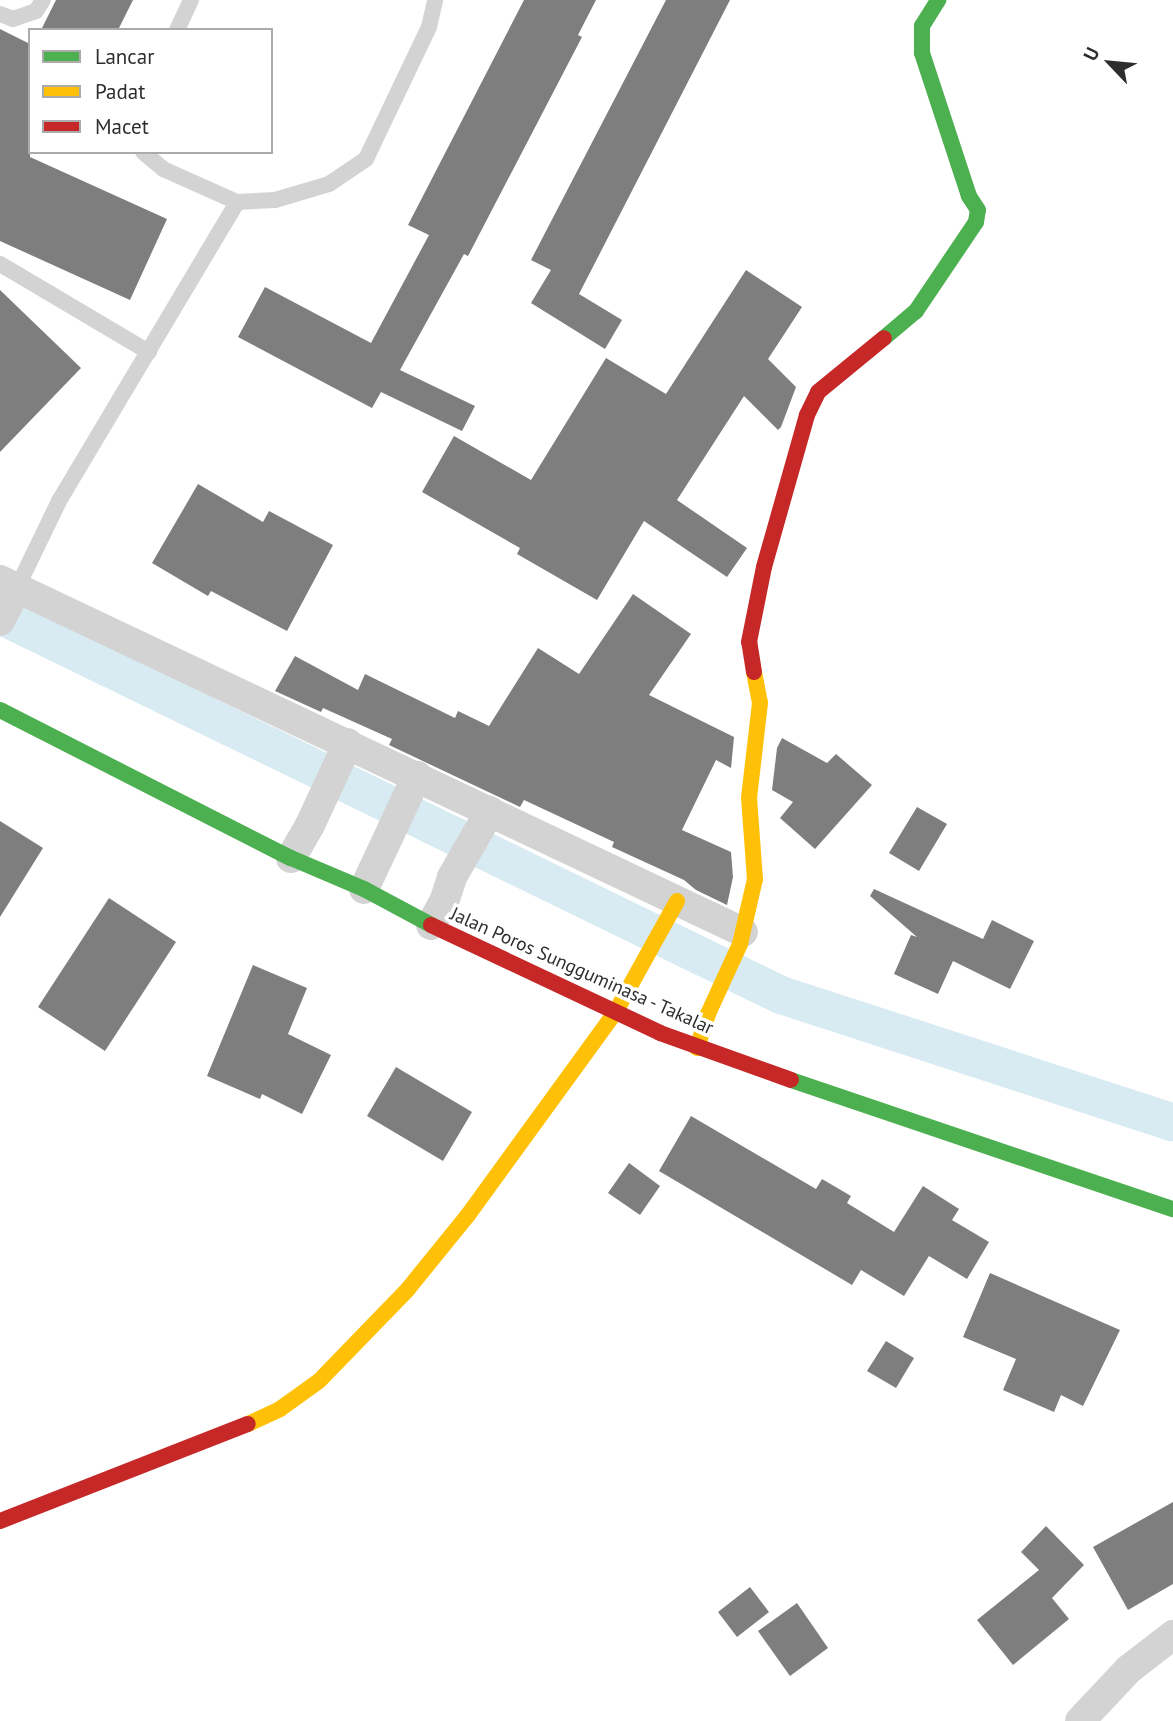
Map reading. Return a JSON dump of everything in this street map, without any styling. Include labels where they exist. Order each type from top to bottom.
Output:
[{"type":"main road","points":[[697,1048],[708,1014],[742,938],[755,879],[749,798],[760,703],[749,642],[764,567],[807,415],[818,392],[916,311],[976,222],[978,210],[969,196],[960,161],[922,53],[922,26],[938,0]]},
{"type":"main road","name":"Jalan Poros Sungguminasa - Takalar","points":[[0,710],[292,858],[364,889],[431,925],[615,1013],[697,1048],[1173,1209]]},
{"type":"main road","points":[[0,1521],[226,1435],[280,1409],[319,1381],[408,1289],[460,1226],[615,1013],[672,910]]},
{"type":"street","points":[[8,597],[487,816],[672,910],[742,938]]},
{"type":"street","points":[[292,858],[344,751]]},
{"type":"street","points":[[364,889],[415,784]]},
{"type":"street","points":[[431,925],[444,902],[452,877],[487,816]]},
{"type":"street","points":[[1080,1721],[1129,1669],[1173,1636]]},
{"type":"lane","points":[[0,15],[13,19],[36,11],[43,0]]},
{"type":"lane","points":[[178,28],[191,0]]},
{"type":"lane","points":[[145,154],[163,169],[237,202],[275,200],[329,184],[366,159],[429,26],[435,0]]},
{"type":"lane","points":[[8,597],[59,501],[237,202]]},
{"type":"lane","points":[[0,264],[149,352]]},
{"type":"building","points":[[56,0],[133,0],[119,28],[42,28]]},
{"type":"building","points":[[524,0],[596,0],[578,35],[582,37],[468,256],[464,254],[400,370],[475,406],[462,431],[381,392],[372,408],[238,337],[265,287],[371,343],[429,235],[408,225]]},
{"type":"building","points":[[666,0],[730,0],[579,294],[622,320],[605,349],[531,303],[551,270],[531,260]]},
{"type":"building","points":[[0,29],[28,43],[30,157],[167,219],[130,300],[0,241]]},
{"type":"building","points":[[746,270],[802,307],[768,359],[796,387],[781,427],[778,430],[744,396],[677,500],[747,548],[727,577],[644,521],[597,600],[517,554],[520,548],[422,492],[454,436],[531,480],[606,358],[666,394]]},
{"type":"building","points":[[0,290],[81,368],[0,452]]},
{"type":"building","points":[[198,484],[263,522],[269,511],[333,545],[287,631],[211,591],[208,596],[152,563]]},
{"type":"building","points":[[633,594],[691,634],[649,695],[734,737],[731,768],[716,760],[682,830],[731,852],[733,877],[727,905],[696,890],[684,880],[612,847],[614,842],[524,800],[520,807],[389,745],[392,739],[323,708],[321,712],[275,691],[295,656],[358,690],[365,674],[455,718],[458,711],[489,726],[538,648],[579,674]]},
{"type":"building","points":[[782,738],[827,763],[836,754],[872,785],[815,849],[780,818],[793,802],[772,790],[777,748]]},
{"type":"building","points":[[917,807],[947,824],[919,871],[889,853]]},
{"type":"building","points":[[0,821],[43,848],[0,917]]},
{"type":"building","points":[[874,889],[983,939],[992,920],[1034,941],[1010,989],[953,961],[938,994],[894,974],[911,935],[917,937],[870,896]]},
{"type":"building","points":[[109,898],[176,942],[105,1051],[38,1007]]},
{"type":"building","points":[[253,965],[307,988],[288,1034],[331,1055],[302,1114],[262,1094],[260,1099],[207,1076]]},
{"type":"building","points":[[396,1067],[472,1112],[443,1161],[367,1116]]},
{"type":"building","points":[[691,1116],[816,1189],[822,1179],[851,1196],[847,1203],[894,1232],[923,1186],[959,1209],[952,1220],[989,1242],[967,1279],[929,1256],[904,1296],[861,1270],[852,1285],[659,1171]]},
{"type":"building","points":[[629,1163],[660,1186],[640,1215],[608,1193]]},
{"type":"building","points":[[990,1273],[1120,1330],[1083,1406],[1061,1395],[1054,1412],[1003,1390],[1016,1359],[963,1337]]},
{"type":"building","points":[[886,1341],[914,1358],[896,1388],[867,1371]]},
{"type":"building","points":[[1173,1502],[1173,1584],[1128,1610],[1093,1547]]},
{"type":"building","points":[[1046,1526],[1084,1565],[1052,1598],[1069,1619],[1013,1665],[977,1620],[1039,1570],[1021,1552]]},
{"type":"building","points":[[750,1587],[769,1612],[737,1637],[718,1612]]},
{"type":"building","points":[[797,1603],[828,1648],[790,1676],[758,1631]]},
{"type":"waterway","points":[[0,615],[781,995],[1173,1122]]},
{"type":"traffic: fast","points":[[884,338],[916,311],[976,222],[978,210],[969,196],[922,53],[922,26],[938,0]]},
{"type":"traffic: fast","points":[[0,710],[291,858],[364,889],[431,925]]},
{"type":"traffic: fast","points":[[791,1080],[1173,1209]]},
{"type":"traffic: slow","points":[[697,1048],[708,1014],[740,944],[755,879],[749,798],[760,703],[754,672]]},
{"type":"traffic: slow","points":[[248,1424],[280,1409],[319,1381],[408,1289],[468,1215],[615,1013],[677,901]]},
{"type":"traffic: jam","points":[[754,672],[749,642],[764,567],[807,415],[818,392],[884,338]]},
{"type":"traffic: jam","points":[[431,925],[660,1033],[791,1080]]},
{"type":"traffic: jam","points":[[0,1521],[248,1424]]}]
